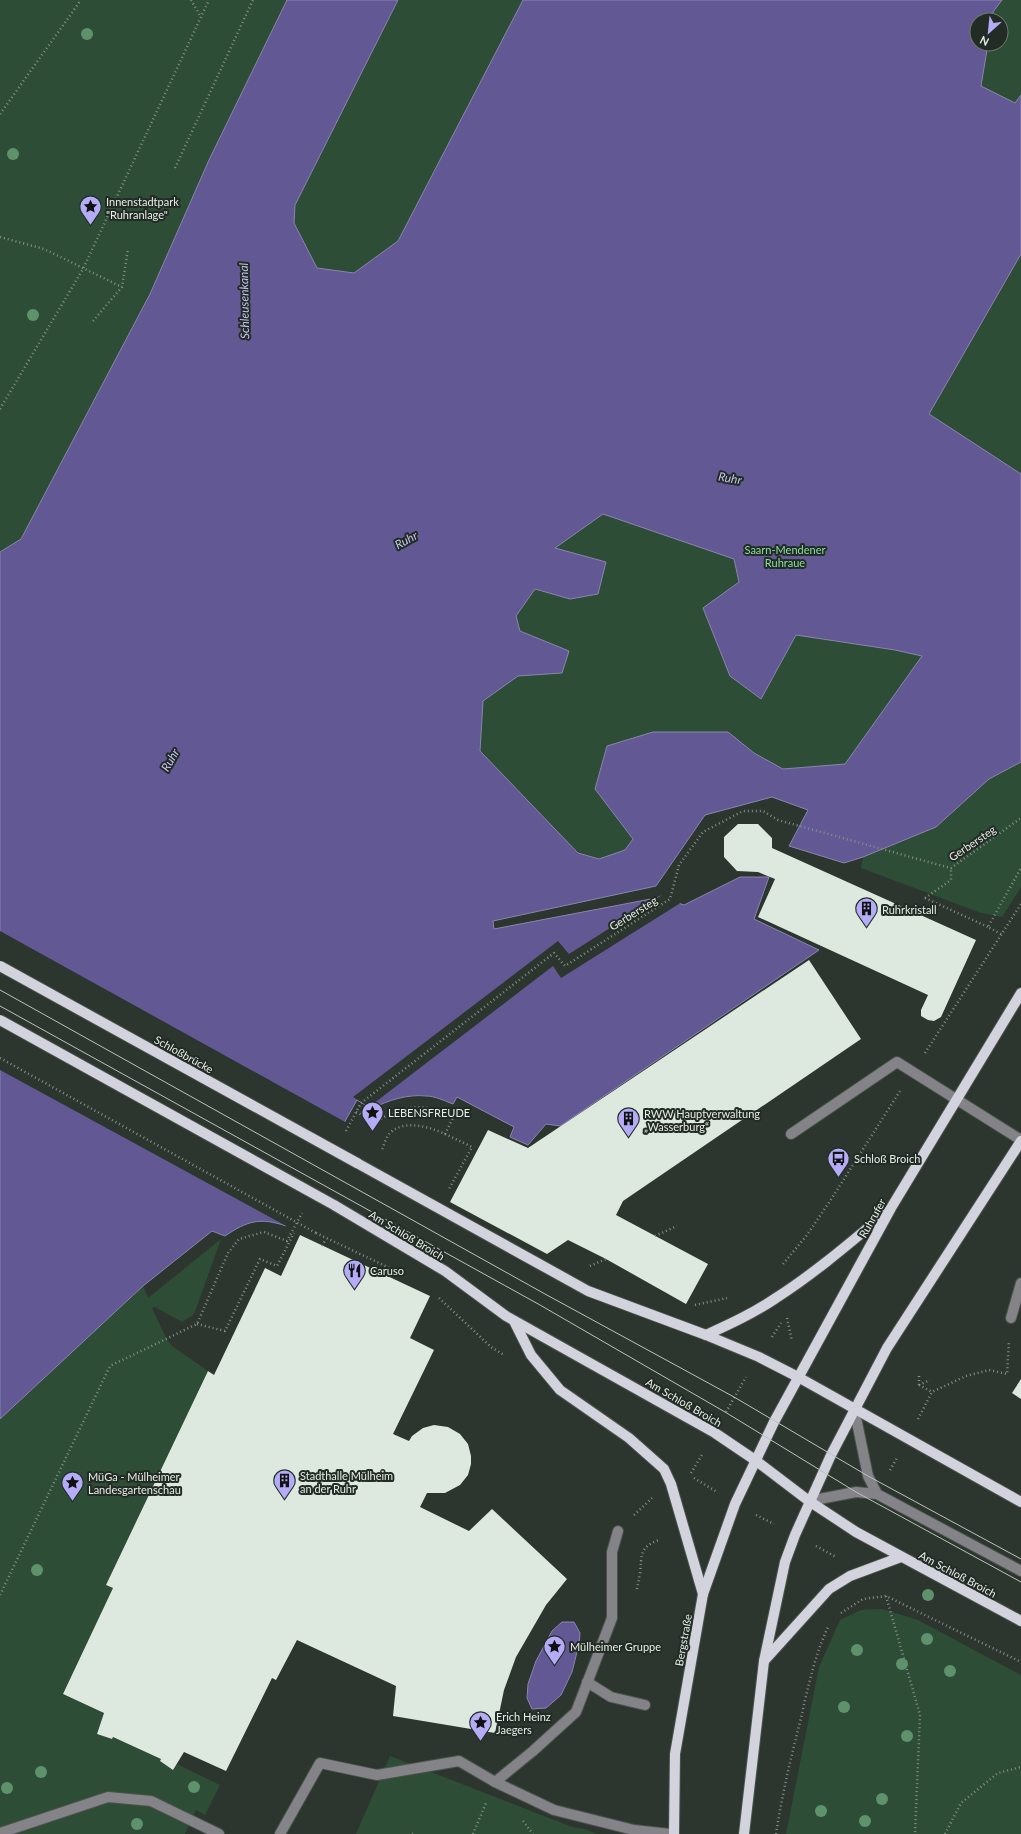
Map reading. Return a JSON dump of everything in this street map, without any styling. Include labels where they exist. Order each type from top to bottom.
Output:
[{"type":"main road","name":"Schloßbrücke","points":[[0,966],[588,1291],[706,1336]]},
{"type":"main road","name":"Ruhrufer","points":[[755,1460],[798,1377],[891,1208],[1021,994]]},
{"type":"main road","name":"Am Schloß Broich","points":[[0,1020],[334,1205],[445,1271],[510,1318],[715,1433],[755,1460],[809,1501],[856,1532],[1021,1621]]},
{"type":"main road","points":[[744,1834],[764,1661],[785,1562],[795,1535],[809,1501],[854,1408],[887,1348],[1021,1140]]},
{"type":"main road","points":[[706,1336],[776,1299],[844,1248],[891,1208]]},
{"type":"main road","points":[[510,1318],[531,1356],[560,1390],[629,1438],[664,1469],[672,1484],[703,1594]]},
{"type":"main road","points":[[706,1336],[759,1358],[798,1377],[1021,1502]]},
{"type":"main road","name":"Bergstraße","points":[[674,1834],[675,1754],[703,1594],[735,1504],[755,1460]]},
{"type":"main road","points":[[764,1661],[829,1589],[850,1576],[901,1557]]},
{"type":"street","points":[[791,1134],[897,1062],[1021,1140]]},
{"type":"street","points":[[1011,1318],[1021,1283]]},
{"type":"street","points":[[854,1408],[868,1476],[877,1494]]},
{"type":"street","points":[[809,1501],[856,1492],[877,1494],[1021,1572]]},
{"type":"street","points":[[495,1782],[533,1751],[576,1712],[612,1618],[612,1552],[618,1531]]},
{"type":"street","points":[[587,1682],[611,1697],[645,1705]]},
{"type":"street","points":[[280,1834],[320,1764],[377,1775],[460,1761],[495,1782],[554,1810],[634,1830],[670,1834]]},
{"type":"street","points":[[0,1833],[108,1798],[151,1801],[219,1834]]},
{"type":"path","points":[[0,114],[80,0]]},
{"type":"path","points":[[192,0],[201,17]]},
{"type":"path","points":[[0,409],[83,269],[209,0]]},
{"type":"path","points":[[175,168],[253,0]]},
{"type":"path","points":[[0,237],[44,249],[122,287]]},
{"type":"path","points":[[93,321],[122,287],[128,249]]},
{"type":"path","name":"Gerbersteg","points":[[445,1134],[454,1116],[439,1109],[415,1107],[386,1115],[376,1122],[356,1112],[361,1103],[554,953],[565,966],[670,899],[679,865],[703,832],[743,811],[763,811],[778,820],[951,868],[1021,818]]},
{"type":"path","points":[[951,868],[951,880],[925,898],[1001,934]]},
{"type":"path","points":[[988,927],[1021,868]]},
{"type":"path","points":[[778,1268],[807,1235],[1021,904]]},
{"type":"path","points":[[0,1058],[316,1233],[326,1239],[322,1246]]},
{"type":"path","points":[[385,1143],[390,1133],[400,1128],[412,1125],[429,1127],[472,1147],[448,1192]]},
{"type":"path","points":[[0,1595],[110,1366],[196,1324],[228,1253],[239,1239],[264,1232],[287,1241],[301,1216]]},
{"type":"path","points":[[196,1324],[225,1332],[260,1259],[277,1266],[298,1224]]},
{"type":"path","points":[[655,1236],[677,1226]]},
{"type":"path","points":[[586,1268],[606,1259]]},
{"type":"path","points":[[691,1306],[712,1303],[733,1296]]},
{"type":"path","points":[[787,1315],[734,1397],[690,1475],[735,1504],[842,1560]]},
{"type":"path","points":[[919,1385],[932,1392],[966,1376],[989,1370],[1007,1374],[1011,1318]]},
{"type":"path","points":[[919,1375],[919,1385]]},
{"type":"path","points":[[919,1385],[930,1380]]},
{"type":"path","points":[[631,1518],[648,1502]]},
{"type":"path","points":[[886,1596],[920,1715],[915,1834]]},
{"type":"path","points":[[840,1614],[863,1598],[886,1596],[1021,1662]]},
{"type":"path","points":[[776,1834],[782,1793],[809,1682],[822,1640],[832,1621]]},
{"type":"path","points":[[945,1834],[961,1803],[998,1773],[1021,1768]]},
{"type":"path","points":[[473,1834],[495,1782]]},
{"type":"green space","name":"Innenstadtpark \"Ruhranlage\"","points":[[0,0],[287,0],[209,160],[150,294],[21,539],[0,552]]},
{"type":"green space","points":[[398,0],[523,0],[398,242],[354,273],[317,268],[294,223],[295,205]]},
{"type":"green space","name":"Saarn-Mendener Ruhraue","points":[[831,0],[1021,0],[1021,648],[808,810],[772,797],[727,806],[684,826],[651,888],[471,921],[363,817]]},
{"type":"green space","points":[[1021,762],[1021,887],[1002,917],[981,913],[861,868],[863,857],[936,827],[989,779]]},
{"type":"green space","name":"MüGa - Mülheimer Landesgartenschau","points":[[221,1239],[193,1315],[182,1322],[155,1307],[152,1308],[166,1338],[172,1346],[208,1371],[106,1585],[113,1588],[63,1694],[104,1713],[97,1734],[111,1739],[113,1737],[161,1759],[160,1761],[173,1770],[177,1764],[220,1785],[205,1815],[196,1810],[185,1834],[0,1834],[0,1419],[143,1286],[148,1298]]},
{"type":"green space","points":[[882,1609],[918,1620],[1021,1675],[1021,1834],[786,1834],[819,1667],[840,1620],[861,1610]]},
{"type":"green space","points":[[390,1756],[575,1828],[585,1829],[597,1834],[356,1834]]},
{"type":"water","points":[[287,0],[398,0],[295,205],[294,223],[317,268],[354,273],[398,241],[523,0],[1002,0],[993,12],[969,12],[969,52],[987,52],[981,86],[1015,103],[1021,95],[1021,254],[929,414],[1021,474],[1021,762],[989,779],[936,827],[863,857],[844,863],[789,846],[808,810],[772,797],[705,815],[656,886],[493,921],[494,929],[656,898],[664,895],[673,901],[684,905],[740,877],[769,877],[754,919],[819,950],[560,1126],[546,1124],[528,1145],[510,1137],[514,1127],[457,1097],[453,1104],[429,1096],[412,1096],[391,1100],[372,1109],[357,1100],[286,1226],[261,1221],[247,1224],[225,1236],[212,1231],[143,1286],[0,1419],[0,552],[21,539],[150,294],[209,160]],"holes":[[[603,514],[734,559],[739,582],[703,608],[730,676],[761,699],[796,635],[895,650],[922,656],[845,764],[783,769],[754,753],[728,732],[653,732],[607,746],[595,789],[633,839],[625,850],[599,859],[578,853],[480,751],[483,701],[518,676],[562,673],[569,651],[520,631],[516,616],[535,589],[570,599],[598,594],[606,562],[555,548]]]},
{"type":"water","name":"Mülheimer Gruppe","points":[[562,1622],[574,1622],[580,1633],[579,1644],[572,1672],[561,1695],[546,1708],[532,1709],[527,1698],[528,1684],[536,1661],[552,1631]]},
{"type":"pier","points":[[665,893],[674,900],[682,902],[561,978],[553,966],[369,1107],[353,1097],[558,941],[569,954]]},
{"type":"pier","points":[[0,931],[347,1123],[288,1227],[0,1070]]},
{"type":"building","name":"Ruhrkristall","points":[[738,824],[758,824],[772,838],[772,848],[976,940],[941,1017],[934,1021],[928,1020],[921,1016],[921,1010],[928,995],[758,917],[775,879],[758,872],[737,871],[724,857],[724,837]]},
{"type":"building","name":"RWW Hauptverwaltung „Wasserburg“","points":[[809,960],[861,1039],[623,1201],[616,1215],[708,1264],[686,1304],[606,1259],[568,1240],[547,1254],[450,1202],[488,1130],[528,1148]]},
{"type":"building","name":"Stadthalle Mülheim an der Ruhr","points":[[300,1235],[430,1296],[410,1338],[434,1350],[393,1434],[409,1441],[412,1436],[423,1428],[434,1425],[448,1427],[460,1434],[468,1444],[471,1464],[468,1475],[460,1485],[445,1493],[427,1493],[420,1507],[469,1531],[492,1509],[567,1579],[546,1605],[516,1657],[504,1690],[495,1733],[393,1716],[396,1686],[297,1640],[276,1680],[272,1678],[226,1771],[184,1752],[173,1770],[160,1761],[161,1759],[113,1737],[112,1739],[97,1734],[104,1713],[63,1694],[113,1588],[106,1585],[208,1371],[214,1375],[265,1268],[281,1276]]},
{"type":"building","points":[[1021,1379],[1021,1399],[1012,1393]]},
{"type":"tram line","points":[[0,990],[545,1294],[734,1397],[868,1476],[1021,1559]]},
{"type":"tram line","points":[[0,1006],[540,1305],[725,1412],[856,1492],[1021,1582]]},
{"type":"place","name":"Innenstadtpark \"Ruhranlage\"","points":[[90,226]]},
{"type":"place","name":"Ruhrkristall","points":[[867,928]]},
{"type":"place","name":"LEBENSFREUDE","points":[[372,1132]]},
{"type":"place","name":"RWW Hauptverwaltung „Wasserburg“","points":[[628,1138]]},
{"type":"place","name":"Schloß Broich","points":[[838,1178]]},
{"type":"place","name":"Caruso","points":[[354,1290]]},
{"type":"place","name":"Stadthalle Mülheim an der Ruhr","points":[[285,1500]]},
{"type":"place","name":"MüGa - Mülheimer Landesgartenschau","points":[[73,1502]]},
{"type":"place","name":"Mülheimer Gruppe","points":[[554,1666]]},
{"type":"place","name":"Erich Heinz Jaegers","points":[[481,1742]]},
{"type":"water label","name":"Schleusenkanal","points":[[244,301]]},
{"type":"water label","name":"Ruhr","points":[[730,478]]},
{"type":"water label","name":"Ruhr","points":[[406,540]]},
{"type":"water label","name":"Ruhr","points":[[170,760]]}]
